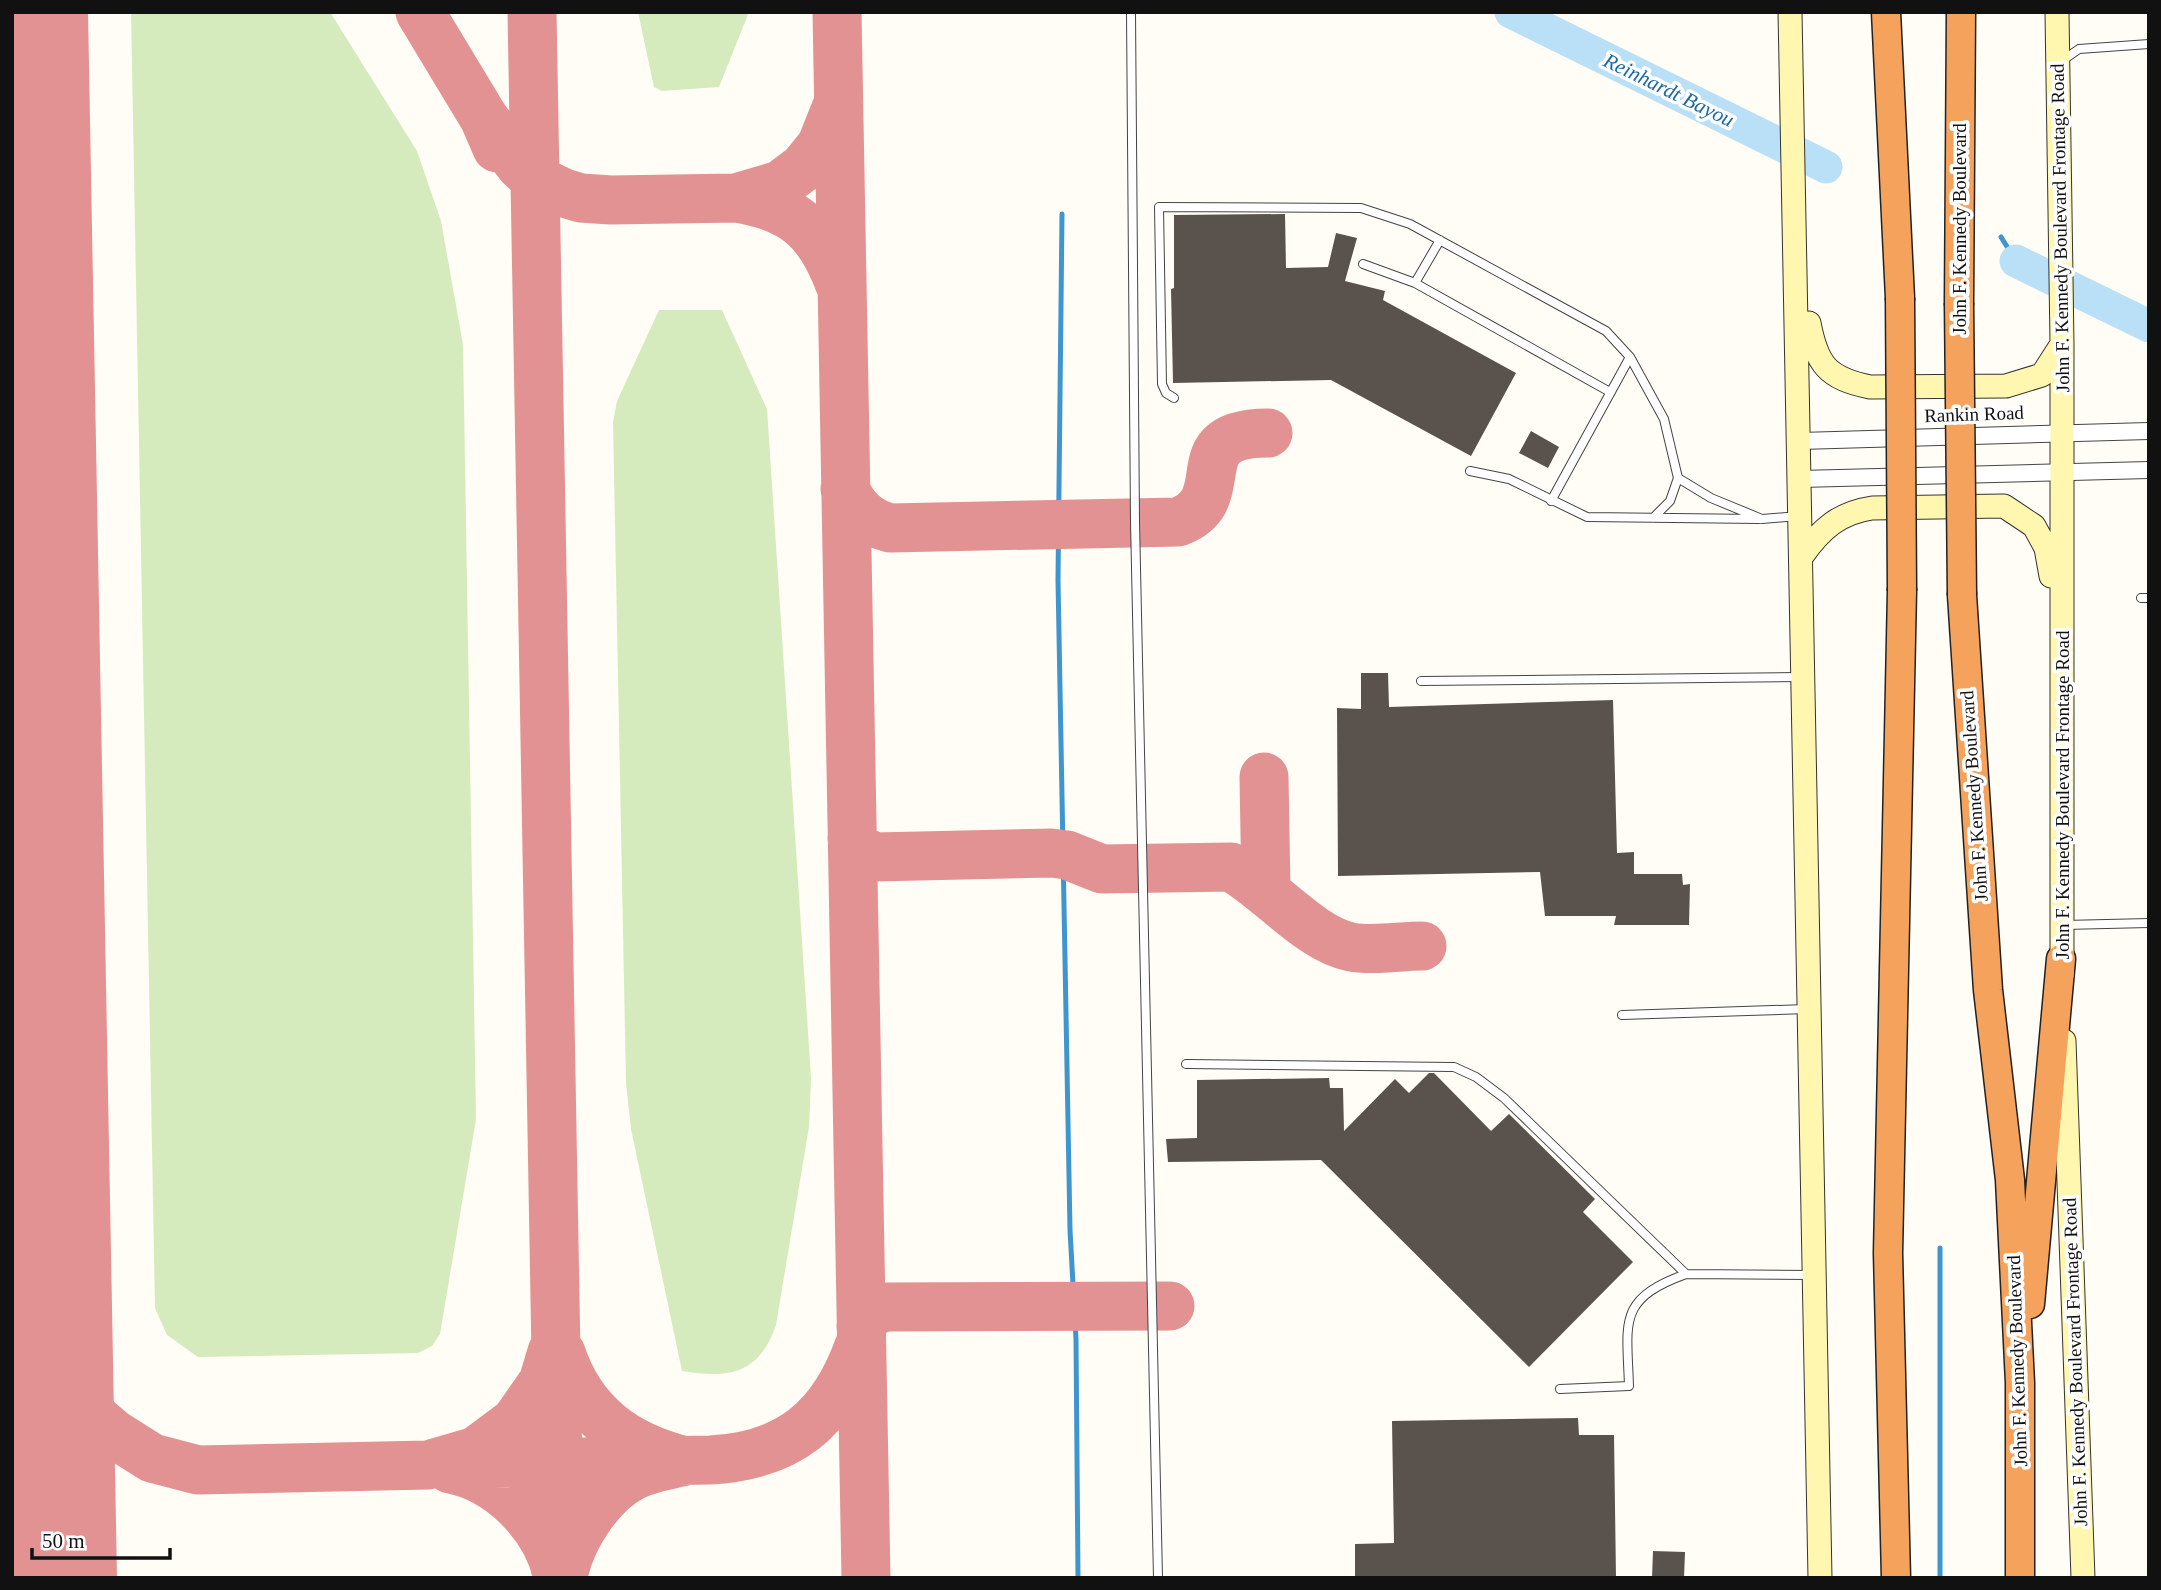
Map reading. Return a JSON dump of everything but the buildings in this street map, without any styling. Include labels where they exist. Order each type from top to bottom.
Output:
[{"type":"highway","points":[[1886,12],[1899,298],[1902,591],[1888,1253],[1896,1578]]},
{"type":"highway","name":"John F. Kennedy Boulevard","points":[[1961,12],[1958,174],[1962,595],[1988,990],[2010,1180],[2020,1383],[2020,1578]]},
{"type":"highway","points":[[1958,174],[1978,12]]},
{"type":"highway","points":[[2020,1383],[2037,1243],[2061,959]]},
{"type":"street","points":[[1790,12],[1797,262],[1820,1578]]},
{"type":"street","name":"John F. Kennedy Boulevard Frontage Road","points":[[2057,12],[2062,344],[2061,959],[2082,1578]]},
{"type":"street","points":[[1797,262],[1814,353],[1829,370],[1849,383],[1870,387],[2006,386],[2042,375],[2062,344]]},
{"type":"street","name":"Rankin Road","points":[[1800,441],[2149,430]]},
{"type":"street","points":[[1800,479],[2149,470]]},
{"type":"street","points":[[1802,556],[1818,534],[1852,511],[2004,506],[2034,526],[2046,548],[2062,634]]},
{"type":"lane","points":[[1131,12],[1135,536],[1158,1578]]},
{"type":"lane","points":[[2058,64],[2079,49],[2149,44]]},
{"type":"lane","points":[[1174,398],[1166,393],[1161,384],[1159,207],[1361,208],[1410,224],[1606,331],[1630,357],[1664,419],[1678,478],[1670,502],[1653,518]]},
{"type":"lane","points":[[1415,284],[1440,240]]},
{"type":"lane","points":[[1363,264],[1415,284],[1610,392]]},
{"type":"lane","points":[[1551,501],[1630,357]]},
{"type":"lane","points":[[1471,471],[1509,479],[1587,517],[1762,519],[1801,515]]},
{"type":"lane","points":[[1678,478],[1711,498],[1762,519]]},
{"type":"lane","points":[[1421,681],[1804,677]]},
{"type":"lane","points":[[2061,925],[2149,923]]},
{"type":"lane","points":[[1622,1016],[1810,1008]]},
{"type":"lane","points":[[1186,1064],[1454,1067],[1476,1077],[1504,1098],[1686,1274]]},
{"type":"lane","points":[[1560,1389],[1629,1386],[1627,1321],[1636,1302],[1658,1284],[1686,1274],[1815,1275]]},
{"type":"green space","points":[[131,12],[330,12],[417,151],[441,221],[463,345],[476,1119],[440,1334],[432,1346],[418,1353],[198,1357],[167,1335],[155,1308]]},
{"type":"green space","points":[[638,12],[749,12],[719,87],[662,91],[654,87]]},
{"type":"green space","points":[[659,310],[722,310],[767,409],[811,1078],[809,1127],[776,1325],[761,1354],[751,1363],[728,1373],[715,1374],[682,1371],[631,1129],[626,1083],[613,422],[617,401]]},
{"type":"waterway","name":"Reinhardt Bayou","points":[[1511,12],[1826,167]]},
{"type":"waterway","points":[[1062,214],[1058,580],[1070,1230],[1076,1339],[1078,1578]]},
{"type":"waterway","points":[[2001,237],[2016,261]]},
{"type":"waterway","name":"Reinhardt Bayou","points":[[2016,261],[2149,326]]},
{"type":"waterway","points":[[1940,1248],[1940,1578]]},
{"type":"taxiway","points":[[420,12],[484,118],[497,148]]},
{"type":"taxiway","points":[[532,12],[560,1578]]},
{"type":"taxiway","points":[[837,12],[866,1578]]},
{"type":"taxiway","points":[[484,118],[520,165],[535,179],[564,193],[581,198],[611,200],[736,198],[780,185],[804,167],[821,146],[837,106]]},
{"type":"taxiway","points":[[736,198],[774,208],[802,224],[823,249],[840,285]]},
{"type":"taxiway","points":[[845,489],[863,514],[890,528],[1178,522],[1196,512],[1205,498],[1215,455],[1224,444],[1240,436],[1268,433]]},
{"type":"taxiway","points":[[1264,777],[1266,890]]},
{"type":"taxiway","points":[[852,838],[860,850],[875,857],[1051,853],[1067,855],[1102,869],[1231,867],[1305,924],[1336,942],[1368,949],[1422,946]]},
{"type":"taxiway","points":[[861,1326],[868,1314],[884,1307],[1170,1306]]},
{"type":"taxiway","points":[[454,1464],[710,1460],[763,1451],[804,1429],[821,1413],[836,1394],[859,1346]]},
{"type":"taxiway","points":[[61,1369],[79,1404],[114,1434],[152,1458],[198,1470],[428,1465],[476,1451],[515,1422],[543,1382],[552,1352]]},
{"type":"taxiway","points":[[561,1353],[580,1394],[608,1424],[644,1446],[686,1461],[639,1473],[609,1493],[581,1531],[564,1572]]},
{"type":"taxiway","points":[[450,1469],[486,1482],[518,1506],[543,1538],[557,1574]]},
{"type":"runway","points":[[26,12],[55,1578]]}]
